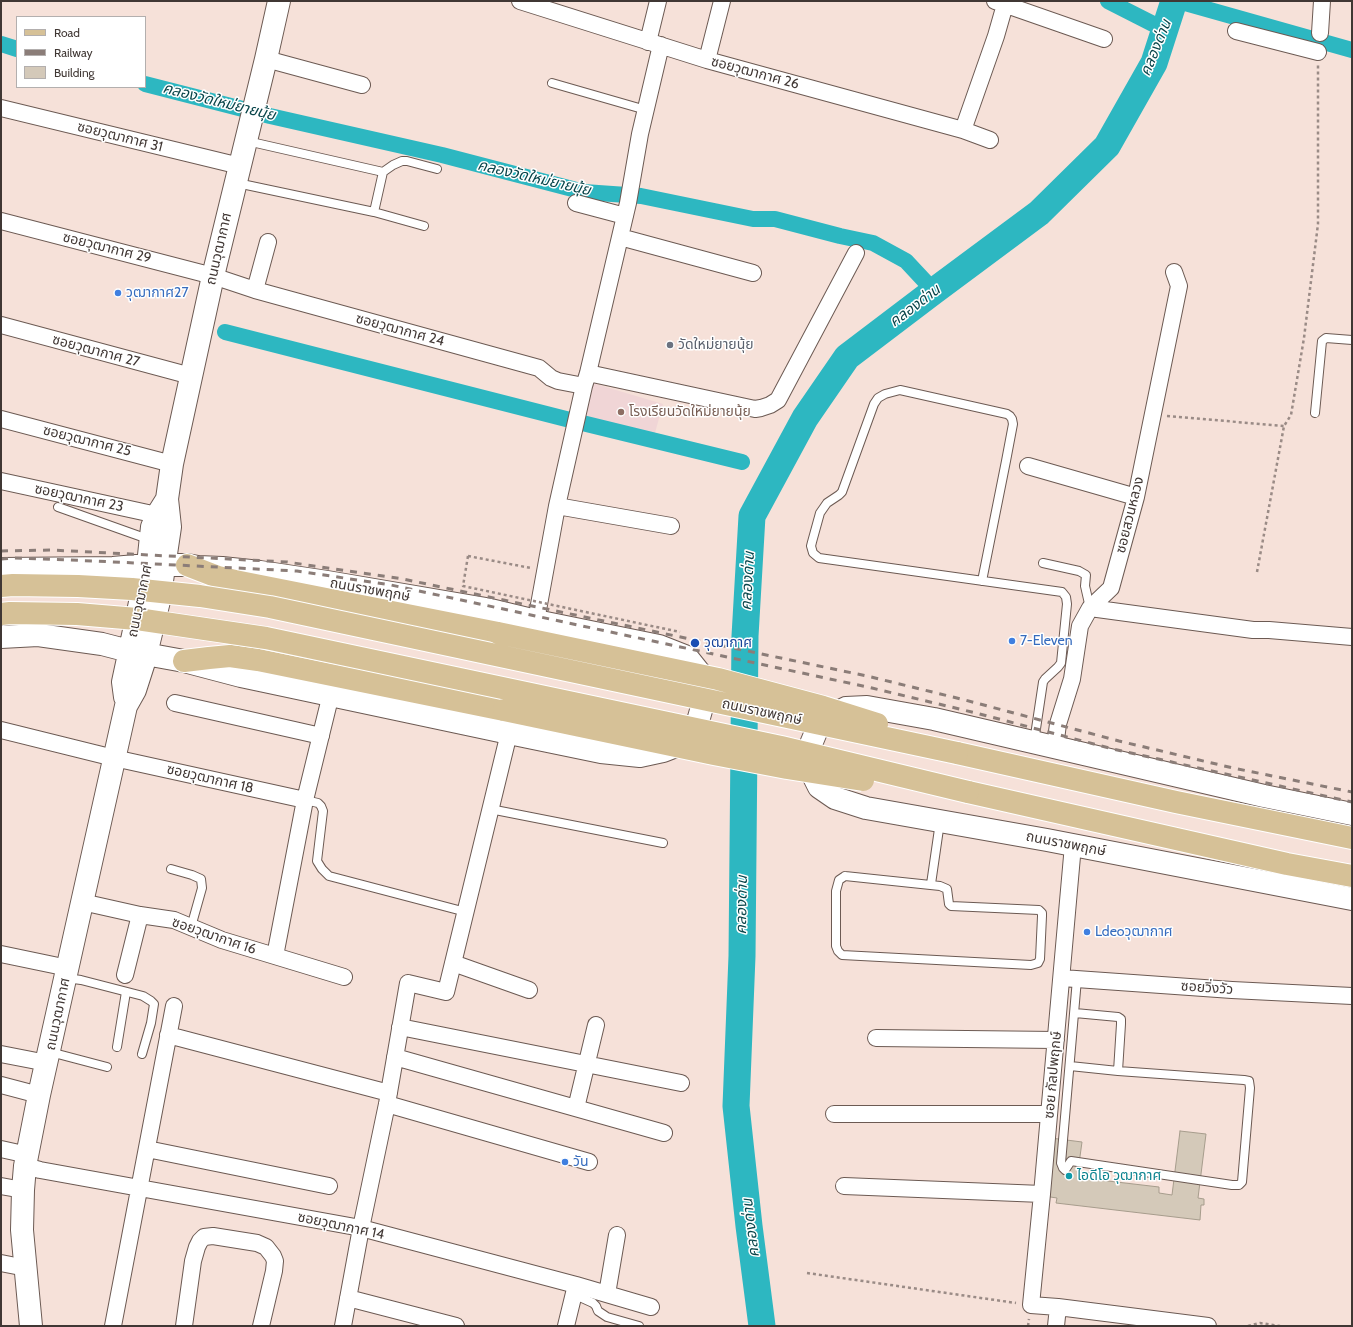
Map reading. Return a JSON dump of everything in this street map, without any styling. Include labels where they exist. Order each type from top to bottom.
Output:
[{"type":"main road","name":"ถนนวุฒากาศ","points":[[31,1326],[22,1230],[23,1190],[39,1095],[128,693],[138,653],[159,601],[156,565],[158,521],[213,276],[279,1]]},
{"type":"main road","points":[[113,568],[126,558],[158,521],[187,565],[218,577],[498,632],[718,679],[858,717],[957,753]]},
{"type":"main road","name":"ถนนราชพฤกษ์","points":[[1,569],[113,568],[156,565],[187,565],[260,572],[327,582],[486,609],[536,621],[659,646],[687,657],[700,672],[704,688],[702,707],[696,728],[682,744],[663,751],[640,756],[601,752],[509,733],[241,676],[102,644],[38,635],[1,637]]},
{"type":"main road","name":"ถนนราชพฤกษ์","points":[[1,586],[78,586],[132,589],[200,596],[270,607],[957,753],[1176,802],[1352,838]]},
{"type":"main road","name":"ถนนราชพฤกษ์","points":[[1,614],[77,614],[137,619],[266,638],[781,747],[1190,843],[1287,864],[1352,876]]},
{"type":"main road","points":[[102,644],[112,653],[128,693],[149,676],[184,662],[230,656],[258,660],[787,768],[860,780],[968,792]]},
{"type":"main road","name":"ถนนราชพฤกษ์","points":[[1352,814],[1264,796],[934,719],[867,707],[846,708],[826,718],[818,726],[809,751],[812,775],[819,787],[835,798],[866,808],[1073,845],[1352,899]]},
{"type":"street","name":"ซอยวุฒากาศ 26","points":[[520,1],[707,60],[963,130],[990,140]]},
{"type":"street","points":[[536,621],[557,506],[628,203],[640,134],[646,110],[658,1]]},
{"type":"street","points":[[707,60],[722,1]]},
{"type":"street","points":[[1320,33],[1322,1]]},
{"type":"street","points":[[963,130],[996,36],[1002,2],[1104,39]]},
{"type":"street","points":[[1236,31],[1318,52]]},
{"type":"street","points":[[266,59],[362,85]]},
{"type":"street","name":"ซอยวุฒากาศ 31","points":[[1,108],[238,174]]},
{"type":"street","points":[[576,203],[628,203]]},
{"type":"street","name":"ซอยวุฒากาศ 29","points":[[1,221],[213,276]]},
{"type":"street","points":[[620,237],[753,273]]},
{"type":"street","points":[[255,290],[268,242]]},
{"type":"street","name":"ซอยวุฒากาศ 24","points":[[213,276],[255,290],[539,368],[551,378],[558,381],[586,380],[755,409],[770,405],[778,400],[856,253]]},
{"type":"street","name":"ซอยสวนหลวง","points":[[1055,747],[1058,724],[1072,680],[1080,626],[1090,608],[1111,588],[1136,497],[1179,286],[1174,272]]},
{"type":"street","name":"ซอยวุฒากาศ 27","points":[[1,324],[191,376]]},
{"type":"street","name":"ซอยวุฒากาศ 25","points":[[1,419],[172,464]]},
{"type":"street","points":[[1028,466],[1136,497]]},
{"type":"street","name":"ซอยวุฒากาศ 23","points":[[1,481],[158,521]]},
{"type":"street","points":[[557,506],[671,526]]},
{"type":"street","points":[[1090,608],[1253,630],[1352,637]]},
{"type":"street","points":[[275,956],[305,800],[331,694]]},
{"type":"street","points":[[175,703],[320,736]]},
{"type":"street","name":"ซอยวุฒากาศ 18","points":[[1,730],[114,758],[305,800]]},
{"type":"street","points":[[344,1326],[361,1228],[388,1098],[408,983],[446,992],[509,733]]},
{"type":"street","name":"ซอย กัลปพฤกษ์","points":[[1031,1305],[1073,845]]},
{"type":"street","name":"ซอยวุฒากาศ 16","points":[[82,902],[140,915],[174,920],[222,940],[344,977]]},
{"type":"street","points":[[125,975],[140,915]]},
{"type":"street","points":[[1,954],[67,973]]},
{"type":"street","points":[[453,964],[489,975],[529,990]]},
{"type":"street","name":"ซอยวิ่งวัว","points":[[1062,978],[1232,990],[1352,996]]},
{"type":"street","points":[[113,1326],[174,1006]]},
{"type":"street","points":[[576,1108],[596,1025]]},
{"type":"street","points":[[400,1027],[680,1083]]},
{"type":"street","points":[[168,1035],[388,1098],[589,1162]]},
{"type":"street","points":[[876,1038],[1056,1040]]},
{"type":"street","points":[[1,1054],[48,1057]]},
{"type":"street","points":[[395,1057],[664,1133]]},
{"type":"street","points":[[1,1085],[39,1095]]},
{"type":"street","points":[[834,1114],[1049,1114]]},
{"type":"street","name":"ซอยวุฒากาศ 14","points":[[1,1149],[27,1160],[40,1170],[361,1228],[575,1291],[607,1294],[651,1307]]},
{"type":"street","points":[[146,1149],[329,1186]]},
{"type":"street","points":[[1,1186],[23,1190]]},
{"type":"street","points":[[844,1186],[1042,1194]]},
{"type":"street","points":[[607,1294],[617,1235]]},
{"type":"street","points":[[184,1326],[193,1260],[197,1247],[204,1237],[214,1236],[257,1243],[266,1247],[273,1256],[275,1261],[274,1271],[261,1326]]},
{"type":"street","points":[[1,1262],[26,1268]]},
{"type":"street","points":[[566,1326],[575,1291]]},
{"type":"street","points":[[348,1298],[456,1326]]},
{"type":"street","points":[[1031,1305],[1208,1326]]},
{"type":"street","points":[[1056,1326],[1058,1307]]},
{"type":"lane","points":[[552,83],[646,110]]},
{"type":"lane","points":[[250,123],[383,172]]},
{"type":"lane","points":[[374,212],[383,172],[393,165],[407,161],[437,169]]},
{"type":"lane","points":[[238,174],[424,226]]},
{"type":"lane","points":[[1315,413],[1322,341],[1326,338],[1352,340]]},
{"type":"lane","points":[[982,581],[1006,461],[1012,419],[1007,414],[900,390],[885,394],[878,398],[874,404],[842,492],[827,503],[820,513],[811,546],[813,553],[819,558],[982,581],[1059,591],[1062,592],[1066,597],[1067,604],[1061,663],[1044,679],[1034,742]]},
{"type":"lane","points":[[58,507],[158,521]]},
{"type":"lane","points":[[1043,563],[1079,571],[1086,575],[1085,586],[1090,608]]},
{"type":"lane","points":[[305,800],[318,802],[323,811],[317,861],[322,869],[330,876],[466,912]]},
{"type":"lane","points":[[490,809],[663,843]]},
{"type":"lane","points":[[931,884],[941,821]]},
{"type":"lane","points":[[171,869],[192,874],[201,879],[202,888],[191,927]]},
{"type":"lane","points":[[847,876],[931,884],[942,886],[947,890],[951,906],[1040,911],[1042,916],[1041,958],[1039,961],[1031,965],[846,956],[838,952],[836,946],[836,891],[837,883],[840,878],[847,876]]},
{"type":"lane","points":[[67,973],[81,980],[143,996],[154,1004],[151,1023],[142,1054]]},
{"type":"lane","points":[[1070,1066],[1249,1081],[1249,1103],[1242,1178],[1240,1184],[1232,1185],[1071,1161],[1065,1170],[1062,1163],[1077,979]]},
{"type":"lane","points":[[118,1047],[126,992]]},
{"type":"lane","points":[[1075,1013],[1118,1017],[1121,1019],[1122,1024],[1118,1071]]},
{"type":"lane","points":[[48,1057],[107,1067]]},
{"type":"lane","points":[[575,1291],[582,1298],[596,1306],[598,1311],[607,1317],[639,1326]]},
{"type":"path","points":[[1257,572],[1284,426],[1291,415],[1304,338],[1318,224],[1318,52]]},
{"type":"path","points":[[1152,414],[1284,426]]},
{"type":"path","points":[[531,568],[468,556],[463,586],[680,632]]},
{"type":"path","points":[[807,1274],[1031,1305]]},
{"type":"path","points":[[1248,1326],[1260,1323],[1280,1326]]},
{"type":"shaded area","name":"โรงเรียนวัดใหม่ยายนุ้ย","points":[[589,382],[663,404],[653,440],[579,420]]},
{"type":"building","name":"ไอดีโอ วุฒากาศ","points":[[1180,1131],[1206,1134],[1198,1198],[1204,1199],[1204,1205],[1201,1205],[1200,1220],[1056,1203],[1057,1198],[1044,1196],[1051,1138],[1082,1142],[1078,1171],[1092,1173],[1091,1179],[1159,1187],[1159,1193],[1172,1195]]},
{"type":"waterway","points":[[1108,1],[1165,30]]},
{"type":"waterway","name":"คลองด่าน","points":[[762,1326],[736,1106],[742,956],[745,636],[752,516],[805,418],[847,357],[1039,213],[1107,146],[1154,63],[1174,1]]},
{"type":"waterway","points":[[1178,1],[1352,50]]},
{"type":"waterway","name":"คลองวัดใหม่ยายนุ้ย","points":[[1,44],[16,49]]},
{"type":"waterway","name":"คลองวัดใหม่ยายนุ้ย","points":[[146,84],[270,116],[442,155],[584,192],[641,196],[753,219],[775,219],[873,243],[906,261],[934,291]]},
{"type":"waterway","points":[[225,332],[570,420],[742,462]]},
{"type":"railway","points":[[1,551],[51,550],[287,562],[403,579],[867,676],[965,700],[1119,741],[1233,768],[1352,792]]},
{"type":"railway","points":[[1,559],[14,558],[95,561],[297,571],[391,585],[872,688],[976,713],[1113,749],[1352,802]]},
{"type":"place","name":"วุฒากาศ27","points":[[118,293]]},
{"type":"place","name":"วัดใหม่ยายนุ้ย","points":[[670,345]]},
{"type":"place","name":"โรงเรียนวัดใหม่ยายนุ้ย","points":[[621,412]]},
{"type":"place","name":"7-Eleven","points":[[1012,641]]},
{"type":"place","name":"วุฒากาศ","points":[[695,643]]},
{"type":"place","name":"Ldeoวุฒากาศ","points":[[1087,932]]},
{"type":"place","name":"วัน","points":[[565,1162]]},
{"type":"place","name":"ไอดีโอ วุฒากาศ","points":[[1069,1176]]}]
